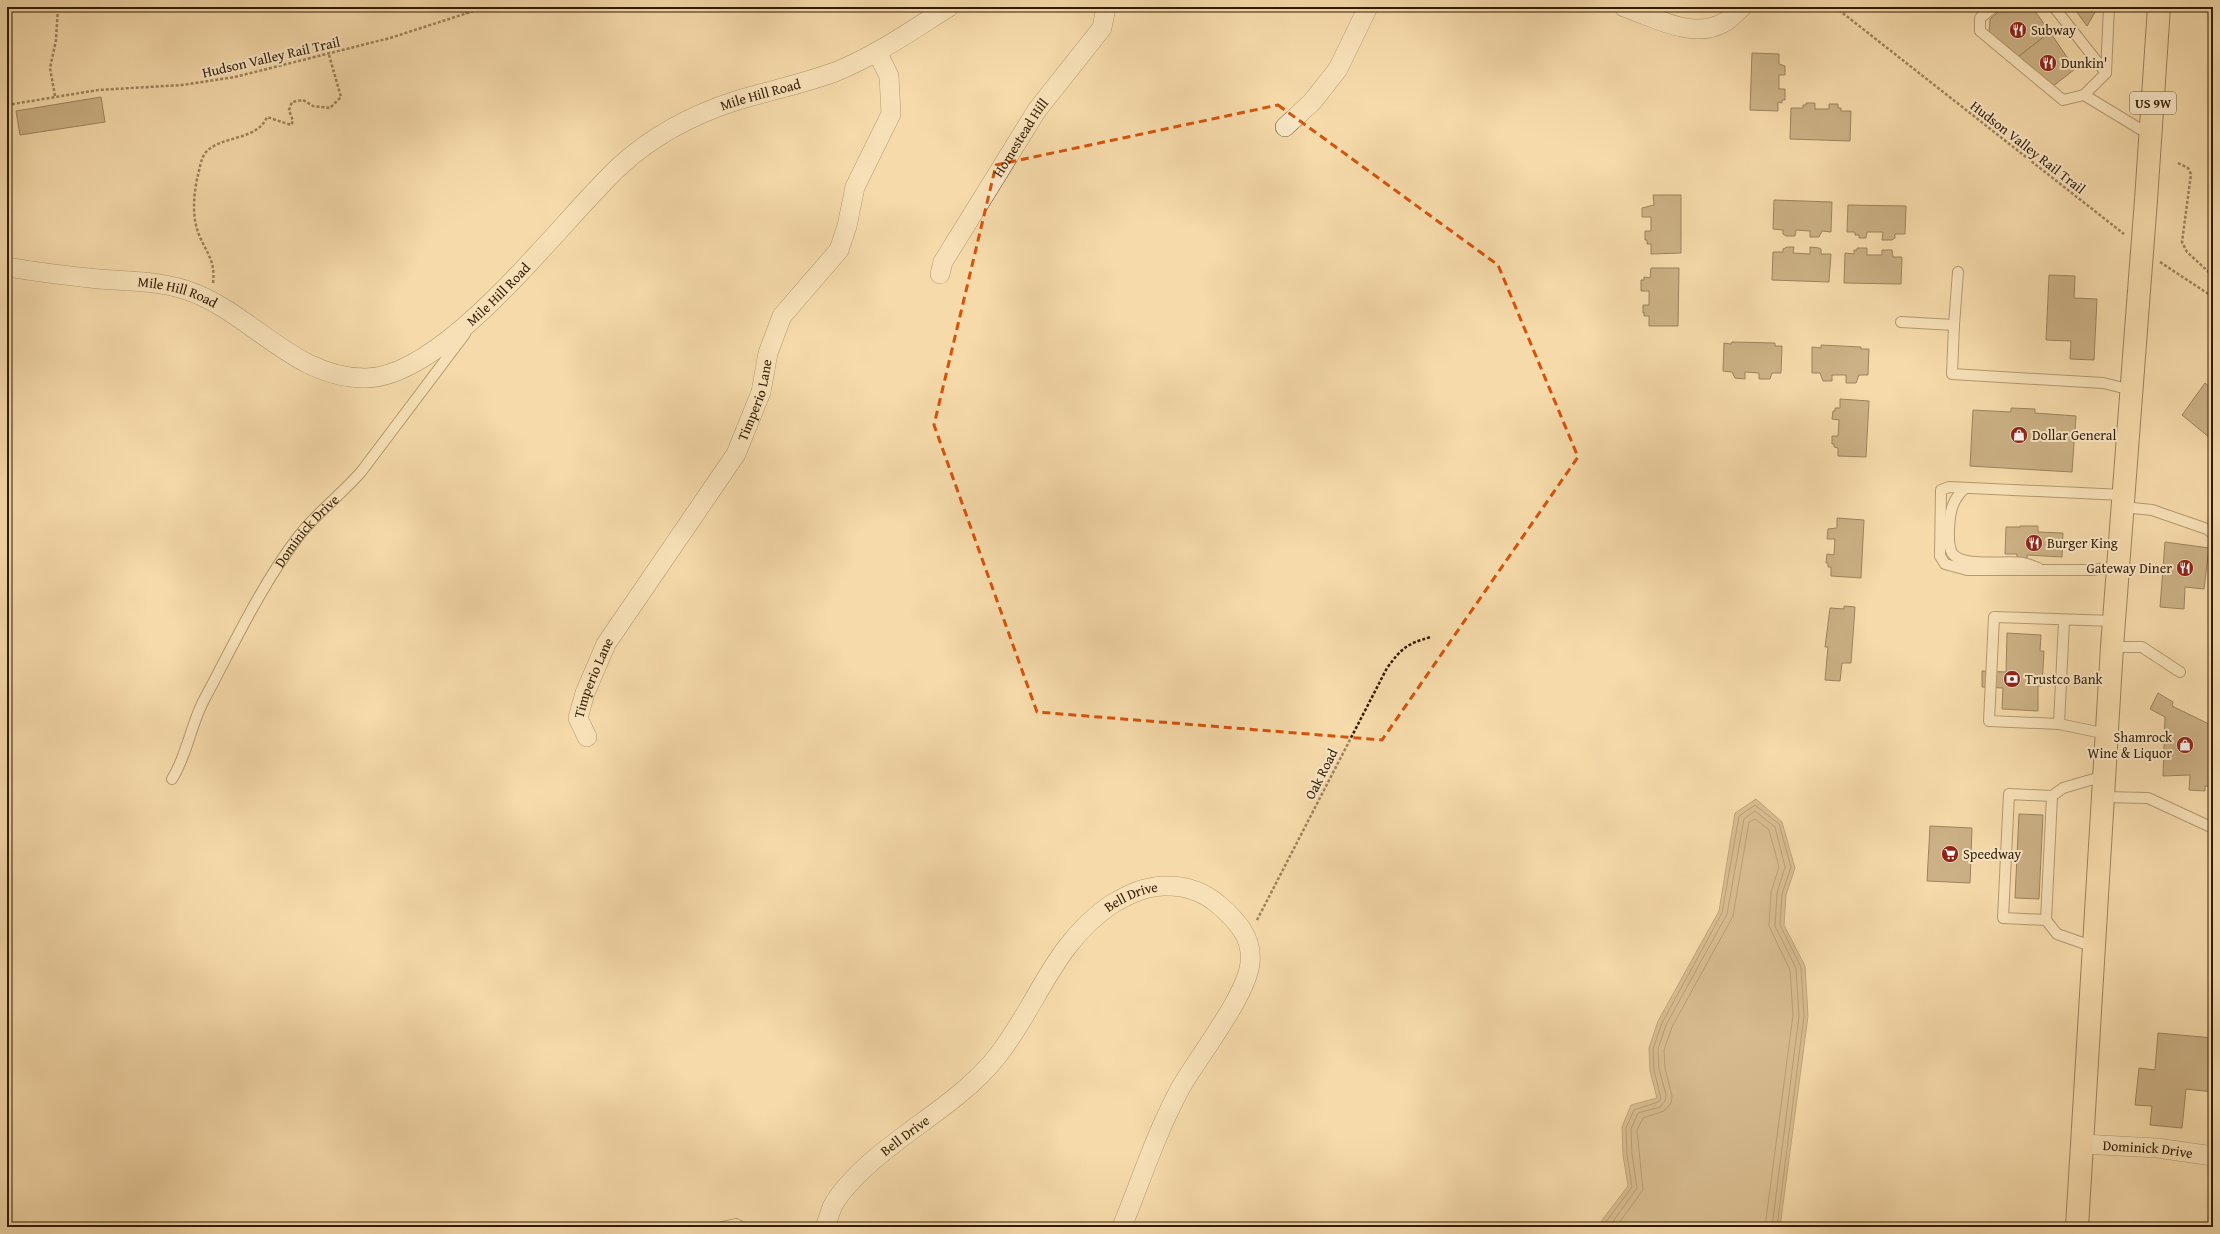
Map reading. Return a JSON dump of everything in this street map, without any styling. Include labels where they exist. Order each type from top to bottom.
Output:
[{"type":"highway","name":"US 9W","points":[[2077,1227],[2112,647],[2159,7]]},
{"type":"street","name":"Mile Hill Road","points":[[7,266],[74,276],[148,281],[184,289],[208,299],[277,346],[313,366],[340,376],[368,378],[394,373],[421,359],[452,336],[484,308],[604,181],[653,140],[677,125],[713,109],[836,72],[877,52],[949,7]]},
{"type":"street","name":"Homestead Hill","points":[[940,274],[943,262],[1037,110],[1102,28],[1106,7]]},
{"type":"street","points":[[1285,126],[1312,102],[1338,69],[1368,7]]},
{"type":"street","points":[[1624,7],[1686,28],[1698,30],[1723,23],[1742,7]]},
{"type":"street","name":"Timperio Lane","points":[[587,737],[578,718],[585,693],[606,644],[736,454],[761,392],[768,353],[782,316],[839,250],[848,226],[855,187],[891,114],[889,76],[877,52]]},
{"type":"street","name":"Bell Drive","points":[[825,1227],[833,1206],[849,1184],[899,1139],[933,1115],[978,1078],[1000,1053],[1048,975],[1072,940],[1100,912],[1128,894],[1152,886],[1179,886],[1191,889],[1213,900],[1236,920],[1247,938],[1250,962],[1242,988],[1182,1087],[1165,1120],[1122,1227]]},
{"type":"street","name":"Dominick Drive","points":[[2082,1144],[2157,1148],[2213,1156]]},
{"type":"lane","points":[[1994,7],[1980,18],[1980,32],[2063,100],[2084,95],[2106,73],[2109,7]]},
{"type":"lane","points":[[2054,7],[2106,73]]},
{"type":"lane","points":[[2084,95],[2150,135]]},
{"type":"lane","points":[[1958,272],[1952,374],[2103,383],[2132,390]]},
{"type":"lane","name":"Dominick Drive","points":[[172,779],[199,709],[247,619],[287,552],[309,523],[347,489],[361,472],[484,308]]},
{"type":"lane","points":[[1901,322],[1954,325]]},
{"type":"lane","points":[[2118,567],[2091,570],[1967,570],[1945,564],[1940,556],[1942,490],[1949,487],[2123,501],[2210,531]]},
{"type":"lane","points":[[1965,488],[1955,497],[1951,510],[1949,542],[1952,553],[1958,558],[1969,561],[2024,563],[2043,570]]},
{"type":"lane","points":[[2107,734],[2059,724],[1989,721],[1994,617],[2064,621],[2114,621]]},
{"type":"lane","points":[[2059,724],[2064,621]]},
{"type":"lane","points":[[2112,647],[2142,647],[2180,672]]},
{"type":"lane","points":[[2046,920],[2003,918],[2009,794],[2052,796],[2063,788],[2103,787],[2148,798],[2213,828]]},
{"type":"lane","points":[[2052,796],[2046,920],[2057,934],[2094,947]]},
{"type":"lane","points":[[722,1227],[736,1224],[742,1227]]},
{"type":"path","points":[[55,96],[50,68],[56,40],[58,7]]},
{"type":"path","points":[[465,7],[467,14]]},
{"type":"path","name":"Hudson Valley Rail Trail","points":[[7,105],[98,90],[208,83],[262,72],[329,55],[430,26],[486,7]]},
{"type":"path","name":"Hudson Valley Rail Trail","points":[[1834,7],[2126,236]]},
{"type":"path","points":[[208,299],[215,269],[197,229],[194,215],[196,186],[203,155],[213,145],[257,130],[264,124],[267,117],[291,125],[294,121],[289,110],[292,102],[303,100],[313,106],[330,108],[341,97],[329,55]]},
{"type":"path","points":[[2178,163],[2188,168],[2191,174],[2182,242],[2187,252],[2213,276]]},
{"type":"path","points":[[2156,258],[2213,297]]},
{"type":"path","name":"Oak Road","points":[[1247,938],[1387,668],[1397,654],[1410,642],[1431,637]]},
{"type":"highlighted area","points":[[1278,105],[1498,265],[1578,457],[1382,740],[1037,712],[934,425],[996,165]]},
{"type":"water","points":[[1756,799],[1782,822],[1795,868],[1786,895],[1784,925],[1805,966],[1808,1016],[1780,1227],[1600,1227],[1602,1220],[1628,1186],[1623,1155],[1622,1127],[1631,1105],[1657,1098],[1650,1071],[1649,1048],[1658,1021],[1719,911],[1735,813]]},
{"type":"building","name":"Subway","points":[[2004,7],[2032,7],[2050,32],[2018,57],[1989,32],[1990,19]]},
{"type":"building","points":[[2073,7],[2098,7],[2087,26]]},
{"type":"building","name":"Dunkin'","points":[[2050,32],[2075,69],[2052,87],[2018,57]]},
{"type":"building","points":[[1752,53],[1779,54],[1779,64],[1785,66],[1785,75],[1779,75],[1779,89],[1785,89],[1785,100],[1782,100],[1782,103],[1778,102],[1778,111],[1750,110]]},
{"type":"building","points":[[101,97],[105,122],[20,135],[16,111]]},
{"type":"building","points":[[1806,103],[1815,103],[1815,109],[1829,109],[1829,104],[1838,104],[1838,108],[1841,108],[1841,111],[1851,111],[1850,141],[1790,139],[1791,108],[1803,108],[1803,105],[1806,105]]},
{"type":"building","points":[[1653,195],[1681,195],[1681,253],[1651,254],[1651,244],[1647,244],[1647,240],[1645,240],[1645,231],[1651,231],[1651,217],[1642,217],[1642,208],[1654,205]]},
{"type":"building","points":[[1774,200],[1832,202],[1831,232],[1822,231],[1819,237],[1810,237],[1810,231],[1796,230],[1795,236],[1786,236],[1783,234],[1783,230],[1773,229]]},
{"type":"building","points":[[1848,205],[1906,206],[1905,234],[1895,234],[1895,238],[1892,240],[1882,240],[1883,232],[1867,232],[1866,238],[1859,238],[1859,235],[1855,235],[1855,232],[1847,232]]},
{"type":"building","points":[[1787,247],[1794,247],[1793,253],[1810,254],[1810,247],[1821,249],[1821,254],[1831,254],[1829,282],[1772,280],[1773,252],[1783,252],[1783,249]]},
{"type":"building","points":[[1857,248],[1867,248],[1867,255],[1882,255],[1882,250],[1892,250],[1893,257],[1902,257],[1901,284],[1844,283],[1845,253],[1854,254],[1854,250],[1857,250]]},
{"type":"building","points":[[1651,268],[1679,268],[1678,326],[1649,326],[1649,316],[1644,316],[1643,305],[1649,305],[1649,291],[1641,291],[1641,280],[1644,280],[1644,277],[1650,278]]},
{"type":"building","points":[[2049,275],[2075,276],[2074,298],[2097,299],[2094,360],[2070,359],[2071,341],[2046,340]]},
{"type":"building","points":[[1732,342],[1775,343],[1775,346],[1782,346],[1781,373],[1772,373],[1770,379],[1759,379],[1759,373],[1745,372],[1745,379],[1735,378],[1732,372],[1723,371],[1724,343],[1731,344]]},
{"type":"building","points":[[1821,345],[1861,347],[1861,349],[1869,349],[1868,375],[1859,375],[1856,383],[1846,383],[1846,375],[1832,375],[1832,381],[1823,381],[1820,373],[1812,373],[1812,347],[1821,348]]},
{"type":"building","points":[[2205,383],[2213,390],[2213,435],[2210,438],[2182,415]]},
{"type":"building","points":[[1840,399],[1869,401],[1866,457],[1838,456],[1838,448],[1834,447],[1834,444],[1832,444],[1832,436],[1838,436],[1839,420],[1832,419],[1833,411],[1835,411],[1835,408],[1840,408]]},
{"type":"building","points":[[2011,408],[2035,409],[2035,413],[2076,416],[2072,472],[1970,466],[1973,410],[2011,412]]},
{"type":"building","points":[[1837,518],[1864,520],[1861,578],[1831,576],[1831,567],[1828,567],[1828,563],[1826,563],[1827,554],[1834,555],[1835,539],[1827,539],[1828,529],[1837,528]]},
{"type":"building","name":"Burger King","points":[[2038,526],[2038,532],[2063,533],[2062,557],[2027,555],[2027,558],[2017,558],[2017,554],[2005,554],[2006,527]]},
{"type":"building","name":"Gateway Diner","points":[[2165,542],[2209,548],[2204,589],[2185,587],[2184,609],[2160,607]]},
{"type":"building","points":[[1844,606],[1855,607],[1851,663],[1842,663],[1840,681],[1825,680],[1828,647],[1825,647],[1830,608],[1844,609]]},
{"type":"building","name":"Trustco Bank","points":[[2007,633],[2041,635],[2040,651],[2044,651],[2042,686],[2038,686],[2038,711],[2002,709],[2003,688],[1982,687],[1982,671],[2006,672]]},
{"type":"building","points":[[2158,693],[2173,702],[2172,706],[2213,726],[2213,787],[2205,786],[2205,791],[2189,790],[2190,775],[2163,776],[2165,717],[2150,709]]},
{"type":"building","points":[[2019,814],[2043,815],[2039,899],[2015,898]]},
{"type":"building","name":"Speedway","points":[[1930,826],[1972,828],[1970,883],[1927,881]]},
{"type":"building","points":[[2158,1033],[2213,1038],[2213,1092],[2186,1089],[2182,1128],[2150,1125],[2152,1106],[2135,1105],[2139,1068],[2155,1070]]},
{"type":"place","name":"Subway","points":[[2018,30]]},
{"type":"place","name":"Dunkin'","points":[[2048,63]]},
{"type":"place","name":"Dollar General","points":[[2019,435]]},
{"type":"place","name":"Burger King","points":[[2034,543]]},
{"type":"place","name":"Gateway Diner","points":[[2185,568]]},
{"type":"place","name":"Trustco Bank","points":[[2012,679]]},
{"type":"place","name":"Shamrock Wine & Liquor","points":[[2185,745]]},
{"type":"place","name":"Speedway","points":[[1950,854]]}]
